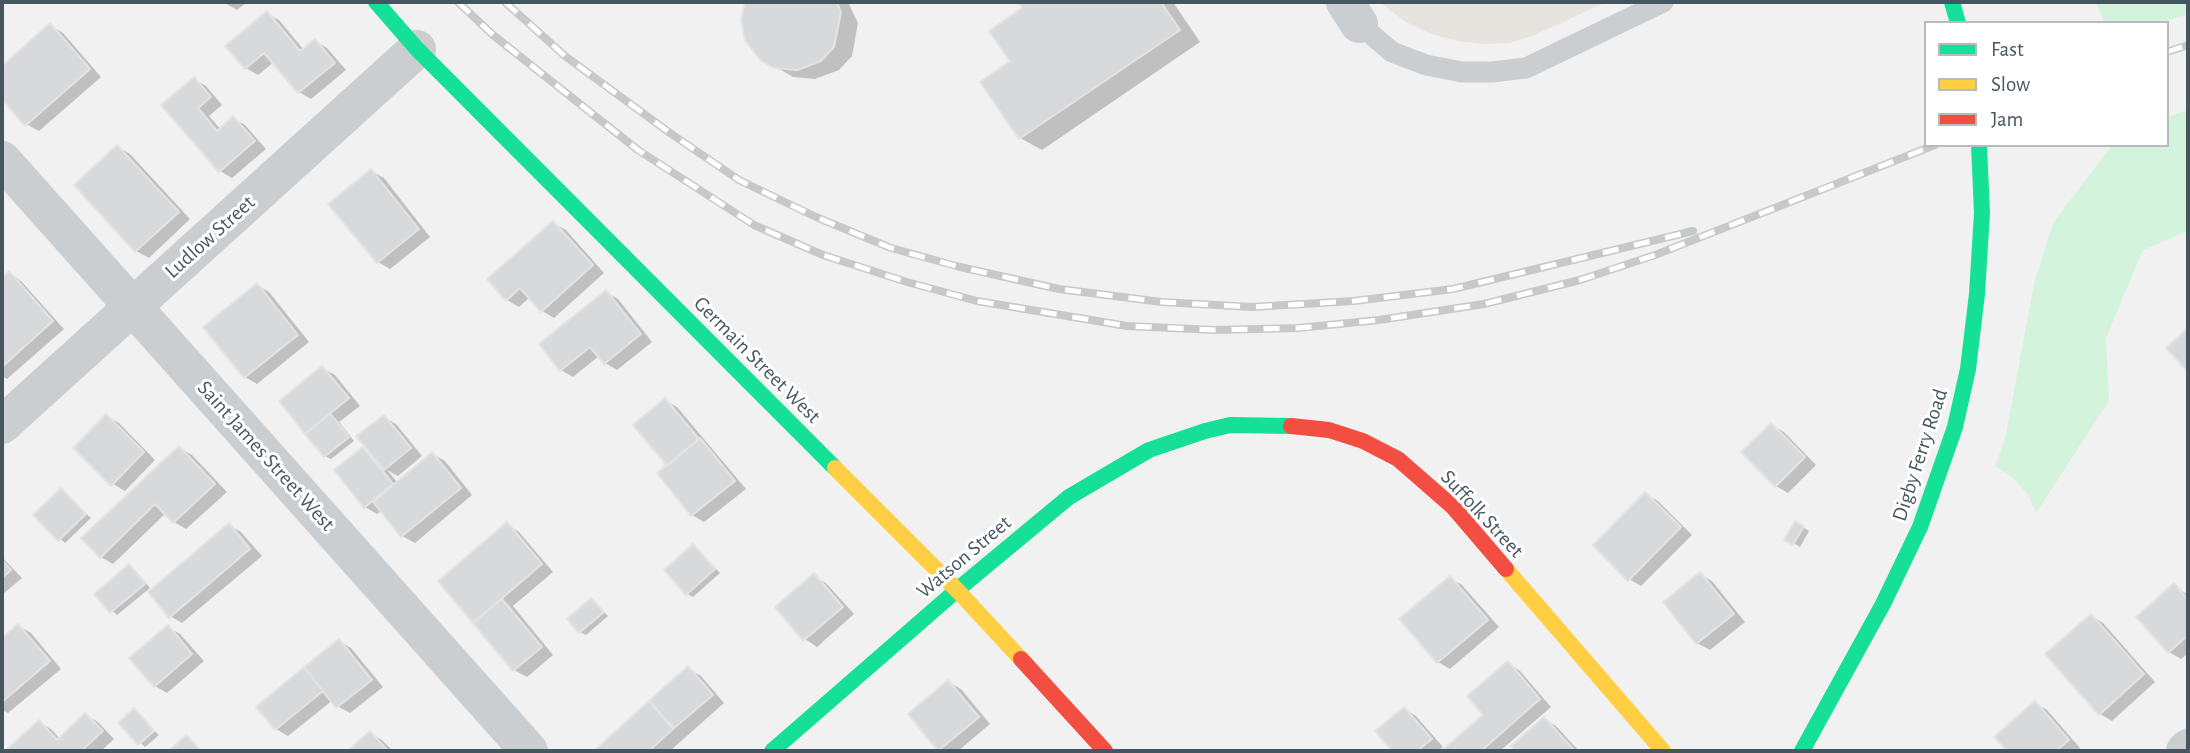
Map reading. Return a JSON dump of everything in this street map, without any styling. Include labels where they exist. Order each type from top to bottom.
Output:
[{"type":"street","name":"Germain Street West","points":[[376,2],[417,49],[957,590],[1105,751]]},
{"type":"street","points":[[1952,2],[1957,21]]},
{"type":"street","name":"Ludlow Street","points":[[2,425],[417,49]]},
{"type":"street","name":"Digby Ferry Road","points":[[1802,751],[1883,604],[1920,527],[1955,427],[1968,369],[1978,294],[1982,213],[1979,147]]},
{"type":"street","name":"Saint James Street West","points":[[2,160],[529,751]]},
{"type":"street","name":"Suffolk Street","points":[[1205,431],[1230,425],[1283,425],[1329,430],[1363,441],[1398,459],[1452,508],[1663,751]]},
{"type":"street","name":"Watson Street","points":[[772,751],[957,590],[1080,490],[1149,450],[1205,431]]},
{"type":"lane","points":[[1352,13],[1392,52],[1426,65],[1462,72],[1492,72],[1526,68],[1663,2]]},
{"type":"shaded area","points":[[1379,2],[1607,2],[1532,36],[1509,43],[1485,44],[1457,41],[1431,34],[1406,22]]},
{"type":"green space","points":[[2095,2],[2188,2],[2188,14],[2166,21],[2104,21]]},
{"type":"green space","points":[[2188,110],[2188,231],[2143,250],[2106,338],[2109,401],[2036,513],[2028,495],[2012,477],[1995,466],[2005,439],[2034,284],[2053,223],[2110,147],[2169,147],[2169,116]]},
{"type":"building","points":[[745,2],[837,2],[841,12],[834,47],[821,61],[797,70],[774,68],[760,60],[745,40],[741,20]]},
{"type":"building","points":[[1018,2],[1161,2],[1180,30],[1019,139],[980,82],[1010,61],[989,31],[1022,8]]},
{"type":"building","points":[[267,11],[300,51],[315,39],[335,63],[298,93],[264,53],[245,69],[225,46]]},
{"type":"building","points":[[50,23],[90,69],[25,126],[2,99],[2,66]]},
{"type":"building","points":[[194,77],[211,97],[198,108],[217,131],[233,116],[255,141],[219,172],[161,105]]},
{"type":"building","points":[[117,145],[179,212],[135,252],[74,185]]},
{"type":"building","points":[[371,169],[419,229],[377,263],[328,204]]},
{"type":"building","points":[[553,221],[593,265],[541,312],[520,288],[506,301],[487,279]]},
{"type":"building","points":[[9,271],[53,321],[2,367],[2,278]]},
{"type":"building","points":[[257,283],[298,335],[244,378],[203,327]]},
{"type":"building","points":[[606,290],[641,334],[604,364],[590,347],[560,371],[539,344]]},
{"type":"building","points":[[2188,328],[2188,372],[2166,348]]},
{"type":"building","points":[[322,366],[349,398],[305,434],[279,401]]},
{"type":"building","points":[[665,398],[699,439],[667,466],[633,425]]},
{"type":"building","points":[[330,413],[349,437],[324,457],[305,434]]},
{"type":"building","points":[[106,414],[144,452],[111,486],[73,448]]},
{"type":"building","points":[[384,415],[411,448],[384,470],[356,436]]},
{"type":"building","points":[[1771,423],[1805,457],[1775,487],[1741,452]]},
{"type":"building","points":[[700,438],[735,481],[691,516],[657,473]]},
{"type":"building","points":[[179,446],[215,484],[173,523],[155,504],[100,558],[81,538]]},
{"type":"building","points":[[363,447],[393,484],[364,508],[334,470]]},
{"type":"building","points":[[432,452],[461,488],[401,537],[373,502]]},
{"type":"building","points":[[61,488],[86,514],[58,541],[33,515]]},
{"type":"building","points":[[1645,492],[1681,527],[1628,581],[1593,545]]},
{"type":"building","points":[[1795,521],[1804,526],[1793,545],[1784,540]]},
{"type":"building","points":[[507,522],[542,564],[473,623],[438,581]]},
{"type":"building","points":[[229,523],[250,549],[169,618],[148,592]]},
{"type":"building","points":[[693,544],[715,569],[686,595],[664,570]]},
{"type":"building","points":[[2,560],[11,570],[2,578]]},
{"type":"building","points":[[129,564],[145,584],[110,613],[94,594]]},
{"type":"building","points":[[1700,572],[1734,614],[1696,644],[1663,602]]},
{"type":"building","points":[[814,573],[843,607],[803,641],[775,607]]},
{"type":"building","points":[[1450,576],[1488,620],[1437,663],[1399,619]]},
{"type":"building","points":[[2174,583],[2188,600],[2188,635],[2168,653],[2136,617]]},
{"type":"building","points":[[591,598],[604,612],[579,633],[567,619]]},
{"type":"building","points":[[502,599],[542,647],[513,671],[473,623]]},
{"type":"building","points":[[2091,614],[2144,674],[2099,715],[2045,654]]},
{"type":"building","points":[[18,624],[50,661],[2,702],[2,638]]},
{"type":"building","points":[[168,625],[192,654],[154,687],[129,658]]},
{"type":"building","points":[[339,639],[372,680],[336,708],[304,667]]},
{"type":"building","points":[[1508,661],[1540,699],[1481,751],[1441,751],[1483,715],[1467,696]]},
{"type":"building","points":[[688,666],[713,695],[673,729],[649,701]]},
{"type":"building","points":[[304,667],[323,691],[275,730],[256,707]]},
{"type":"building","points":[[948,680],[979,717],[938,751],[908,714]]},
{"type":"building","points":[[649,701],[674,728],[649,751],[594,751]]},
{"type":"building","points":[[2035,701],[2069,740],[2056,751],[2007,751],[1994,737]]},
{"type":"building","points":[[1404,707],[1432,739],[1417,751],[1392,751],[1375,731]]},
{"type":"building","points":[[134,708],[154,731],[138,745],[118,723]]},
{"type":"building","points":[[85,713],[103,731],[81,751],[5,751],[39,720],[57,740]]},
{"type":"building","points":[[1544,717],[1575,751],[1515,751],[1511,746]]},
{"type":"building","points":[[370,731],[388,751],[347,751]]},
{"type":"building","points":[[186,735],[201,751],[169,751]]},
{"type":"railway","points":[[458,2],[493,35],[638,150],[754,225],[823,255],[977,301],[1127,326],[1215,330],[1298,328],[1379,320],[1484,304],[1580,280],[1655,255],[1930,147]]},
{"type":"railway","points":[[505,2],[565,56],[739,180],[816,217],[891,248],[1059,289],[1162,302],[1252,307],[1354,301],[1453,289],[1693,231]]},
{"type":"railway","points":[[2169,51],[2188,45]]},
{"type":"traffic: fast","points":[[376,2],[417,49],[835,468]]},
{"type":"traffic: fast","points":[[1952,2],[1957,21]]},
{"type":"traffic: fast","points":[[1802,751],[1883,604],[1920,527],[1955,427],[1968,369],[1977,294],[1982,213],[1979,147]]},
{"type":"traffic: fast","points":[[772,751],[957,590],[1069,497],[1149,450],[1205,431],[1230,425],[1291,426]]},
{"type":"traffic: slow","points":[[835,468],[957,590],[1021,659]]},
{"type":"traffic: slow","points":[[1506,569],[1663,751]]},
{"type":"traffic: jam","points":[[1291,426],[1329,430],[1363,441],[1398,459],[1453,507],[1506,569]]},
{"type":"traffic: jam","points":[[1021,659],[1105,751]]}]
